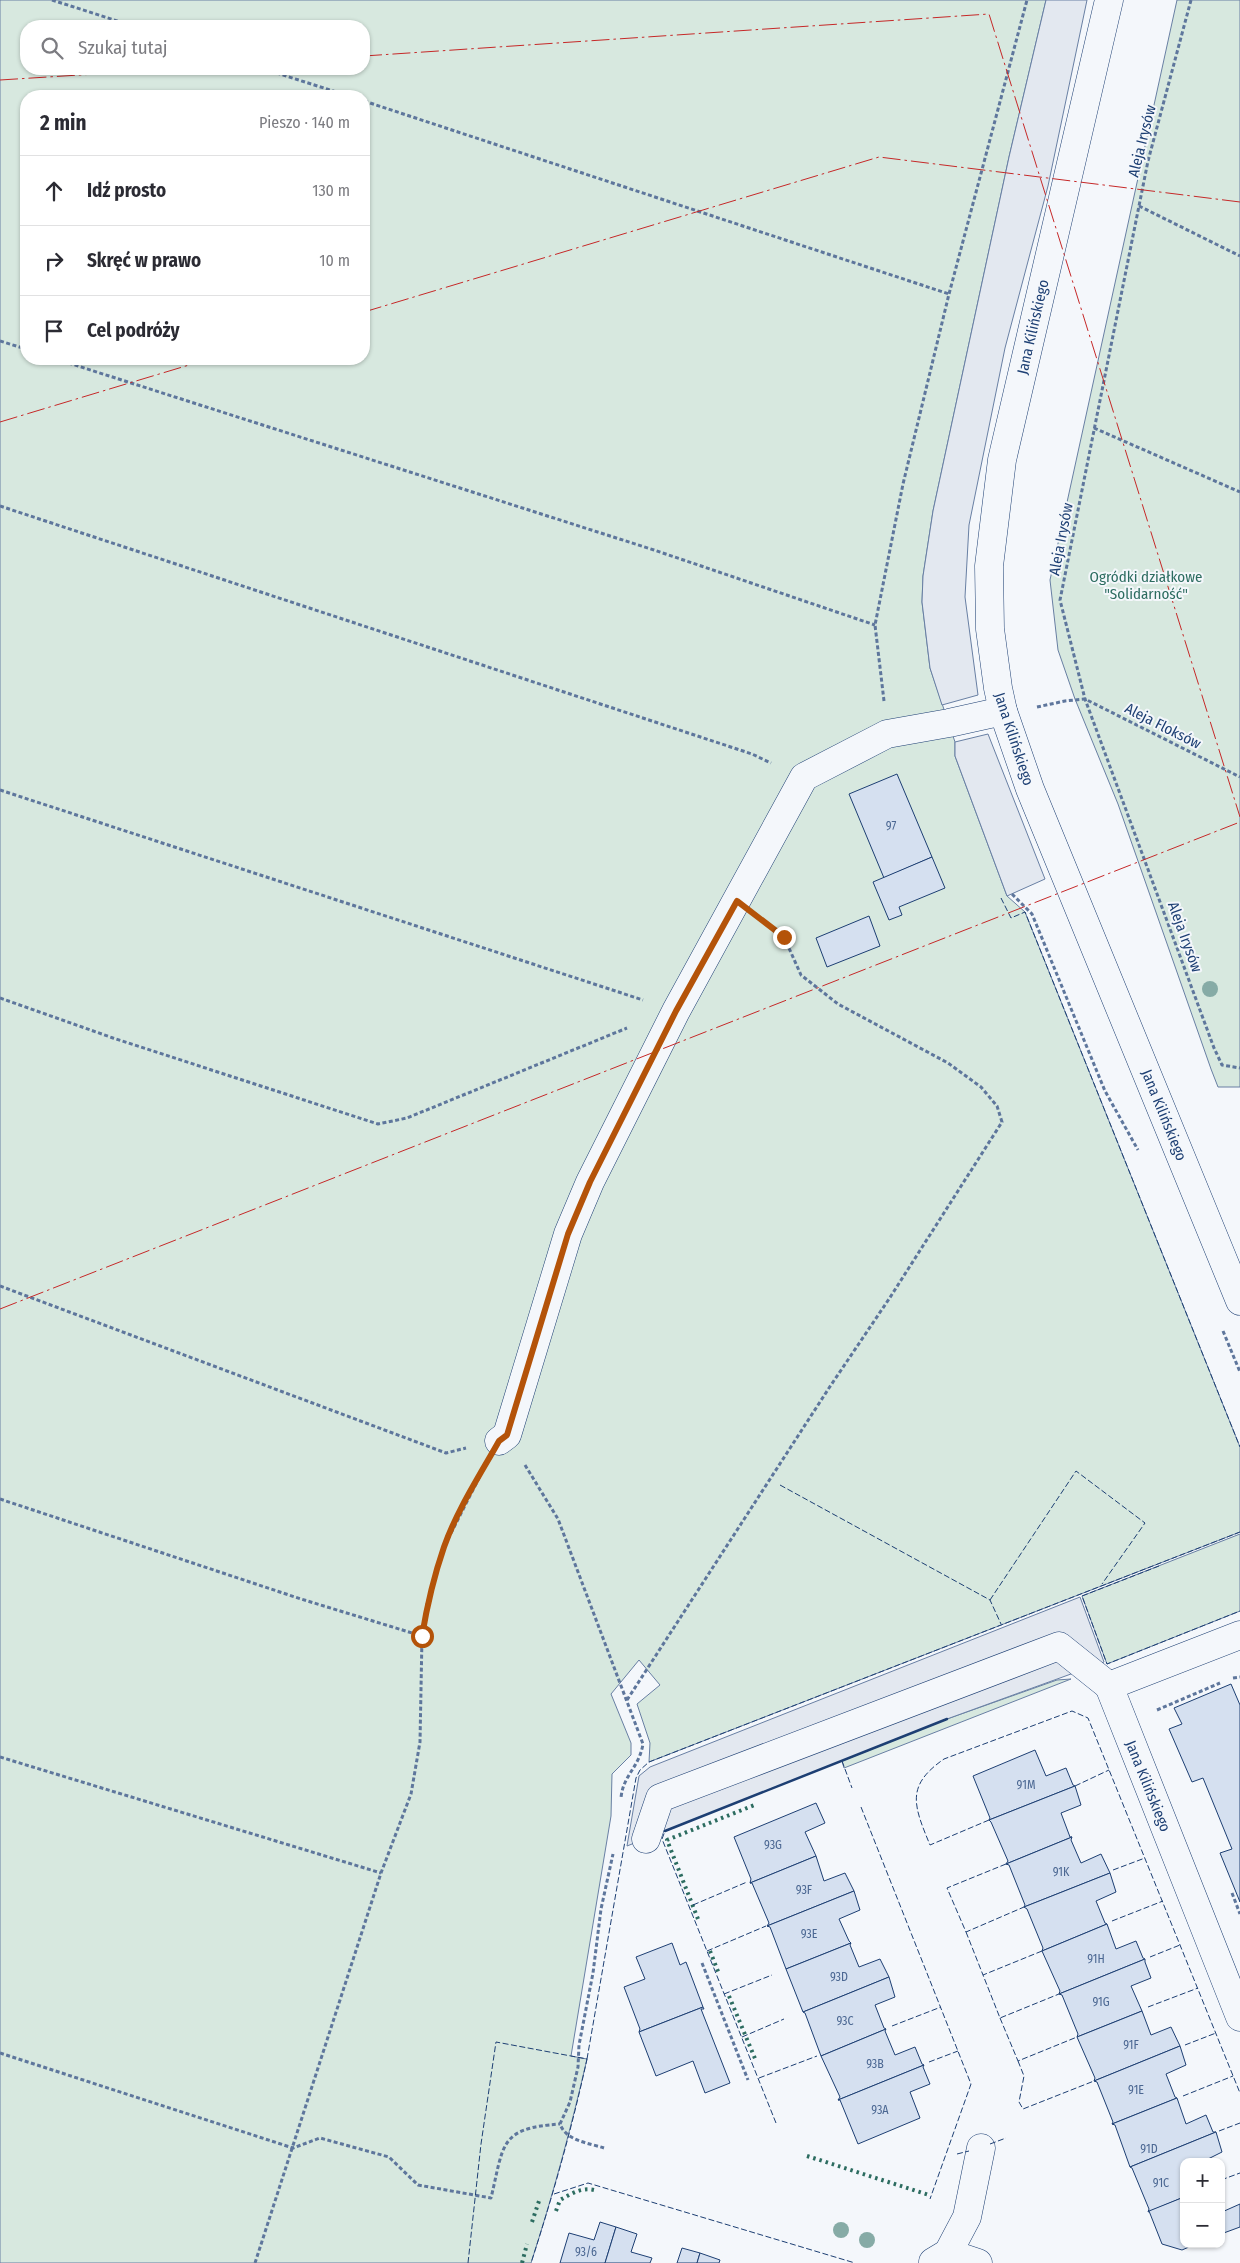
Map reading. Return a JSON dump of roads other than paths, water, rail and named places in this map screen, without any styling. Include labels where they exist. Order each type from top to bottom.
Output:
[{"type":"street","name":"Jana Kilińskiego","points":[[1109,0],[1002,460],[989,566],[990,629],[1003,712],[1030,789],[1240,1301]]},
{"type":"street","points":[[503,1438],[568,1234],[590,1182],[676,1011],[804,777],[887,734],[949,724],[1003,712]]},
{"type":"street","points":[[646,1838],[660,1798],[1059,1646],[1109,1686],[1240,1635]]},
{"type":"street","name":"Jana Kilińskiego","points":[[1109,1686],[1240,2017]]},
{"type":"street","points":[[978,2263],[940,2258],[967,2217],[981,2148]]},
{"type":"park label","name":"Ogródki działkowe \"Solidarność\"","points":[[1146,586]]}]
